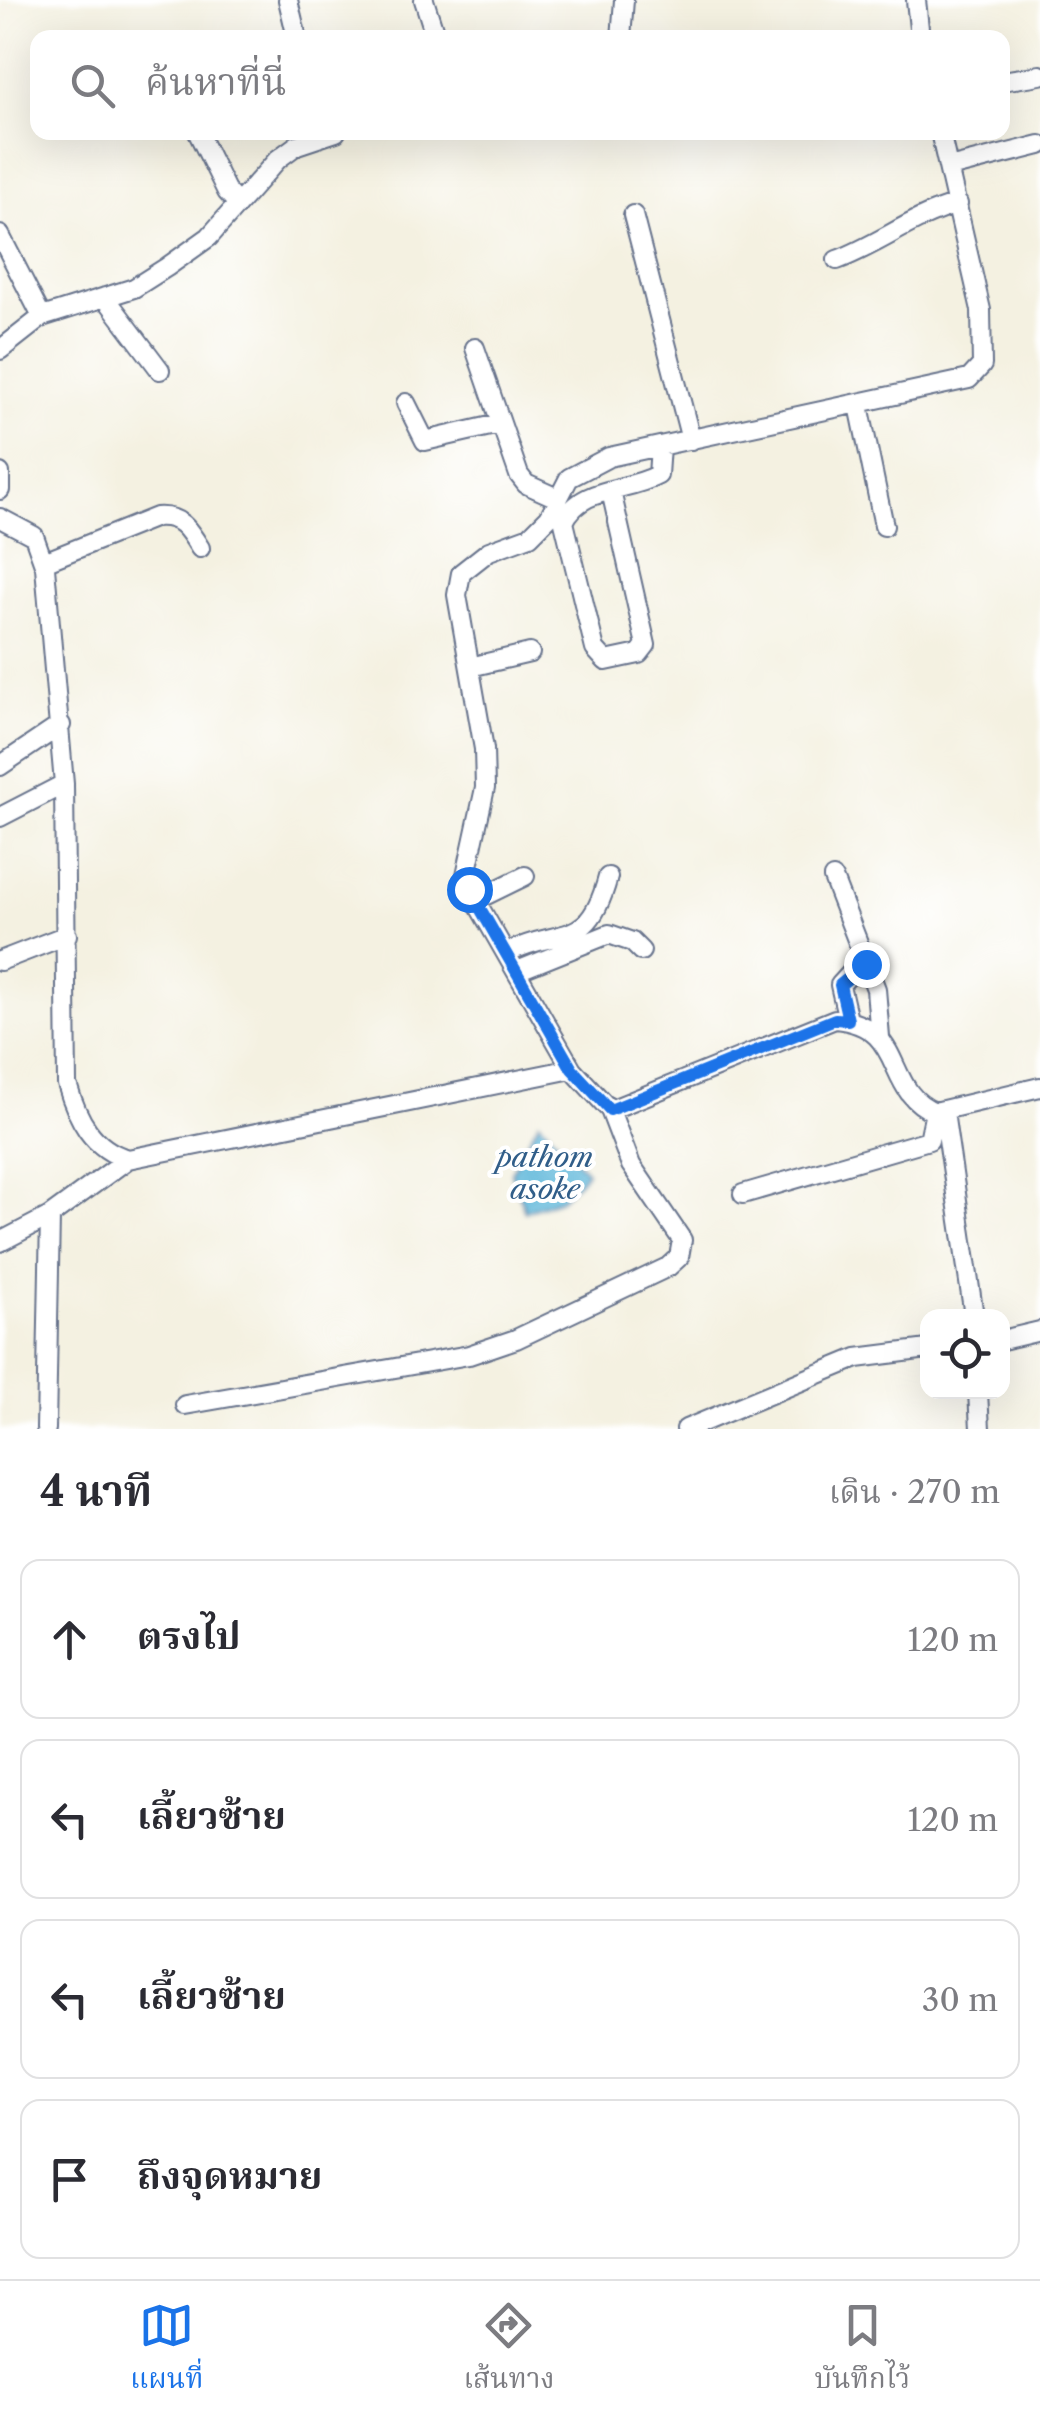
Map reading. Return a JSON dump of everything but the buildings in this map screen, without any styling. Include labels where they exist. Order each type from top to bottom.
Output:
[{"type":"street","points":[[288,0],[295,30]]},
{"type":"street","points":[[424,0],[433,30]]},
{"type":"street","points":[[622,30],[624,0]]},
{"type":"street","points":[[916,0],[919,30]]},
{"type":"street","points":[[1010,80],[1040,75]]},
{"type":"street","points":[[201,140],[227,192],[238,204]]},
{"type":"street","points":[[0,350],[42,317],[134,288],[167,267],[210,237],[278,159],[307,140]]},
{"type":"street","points":[[185,1405],[469,1355],[516,1339],[668,1267],[680,1257],[682,1240],[630,1165],[610,1110],[572,1069],[476,900],[466,875],[485,788],[484,749],[457,596],[460,573],[489,551],[530,536],[549,517],[569,478],[609,457],[945,388],[969,378],[982,365],[982,310],[942,140]]},
{"type":"street","points":[[948,168],[1040,146]]},
{"type":"street","points":[[837,260],[876,245],[921,214],[958,204]]},
{"type":"street","points":[[633,215],[690,440]]},
{"type":"street","points":[[0,235],[42,317]]},
{"type":"street","points":[[105,297],[160,370]]},
{"type":"street","points":[[475,348],[519,475],[526,484],[557,498]]},
{"type":"street","points":[[406,403],[425,442],[499,424]]},
{"type":"street","points":[[859,405],[884,526]]},
{"type":"street","points":[[611,490],[646,645],[640,654],[606,661],[595,648],[562,530],[574,506],[611,490],[658,475],[660,446]]},
{"type":"street","points":[[0,473],[0,490]]},
{"type":"street","points":[[44,562],[156,517],[168,516],[186,526],[200,548]]},
{"type":"street","points":[[0,518],[34,536],[44,562],[62,725],[68,936],[67,1084],[81,1122],[94,1140],[111,1154],[128,1158],[572,1069]]},
{"type":"street","points":[[470,667],[530,653]]},
{"type":"street","points":[[0,766],[62,725]]},
{"type":"street","points":[[0,816],[64,784]]},
{"type":"street","points":[[476,900],[524,876]]},
{"type":"street","points":[[506,953],[532,940],[559,938],[586,925],[600,908],[608,877]]},
{"type":"street","points":[[833,878],[876,989],[880,1037]]},
{"type":"street","points":[[517,971],[608,934],[632,942],[640,950]]},
{"type":"street","points":[[0,961],[68,936]]},
{"type":"street","points":[[848,1020],[840,985],[851,972],[868,967]]},
{"type":"street","points":[[610,1110],[835,1019],[862,1022],[880,1037],[912,1097],[940,1112],[1040,1086]]},
{"type":"street","points":[[743,1194],[928,1140],[940,1112]]},
{"type":"street","points":[[940,1112],[973,1309]]},
{"type":"street","points":[[0,1242],[50,1216],[128,1158]]},
{"type":"street","points":[[46,1429],[50,1216]]},
{"type":"street","points":[[1010,1338],[1040,1330]]},
{"type":"street","points":[[686,1429],[856,1358],[920,1350]]},
{"type":"street","points":[[978,1399],[980,1429]]},
{"type":"water","name":"pathom asoke","points":[[539,1121],[587,1172],[561,1199],[525,1211],[511,1173]]},
{"type":"route","points":[[469,889],[572,1069],[610,1110],[628,1106],[835,1019],[848,1020],[840,985],[851,972],[868,967],[866,964]]}]
